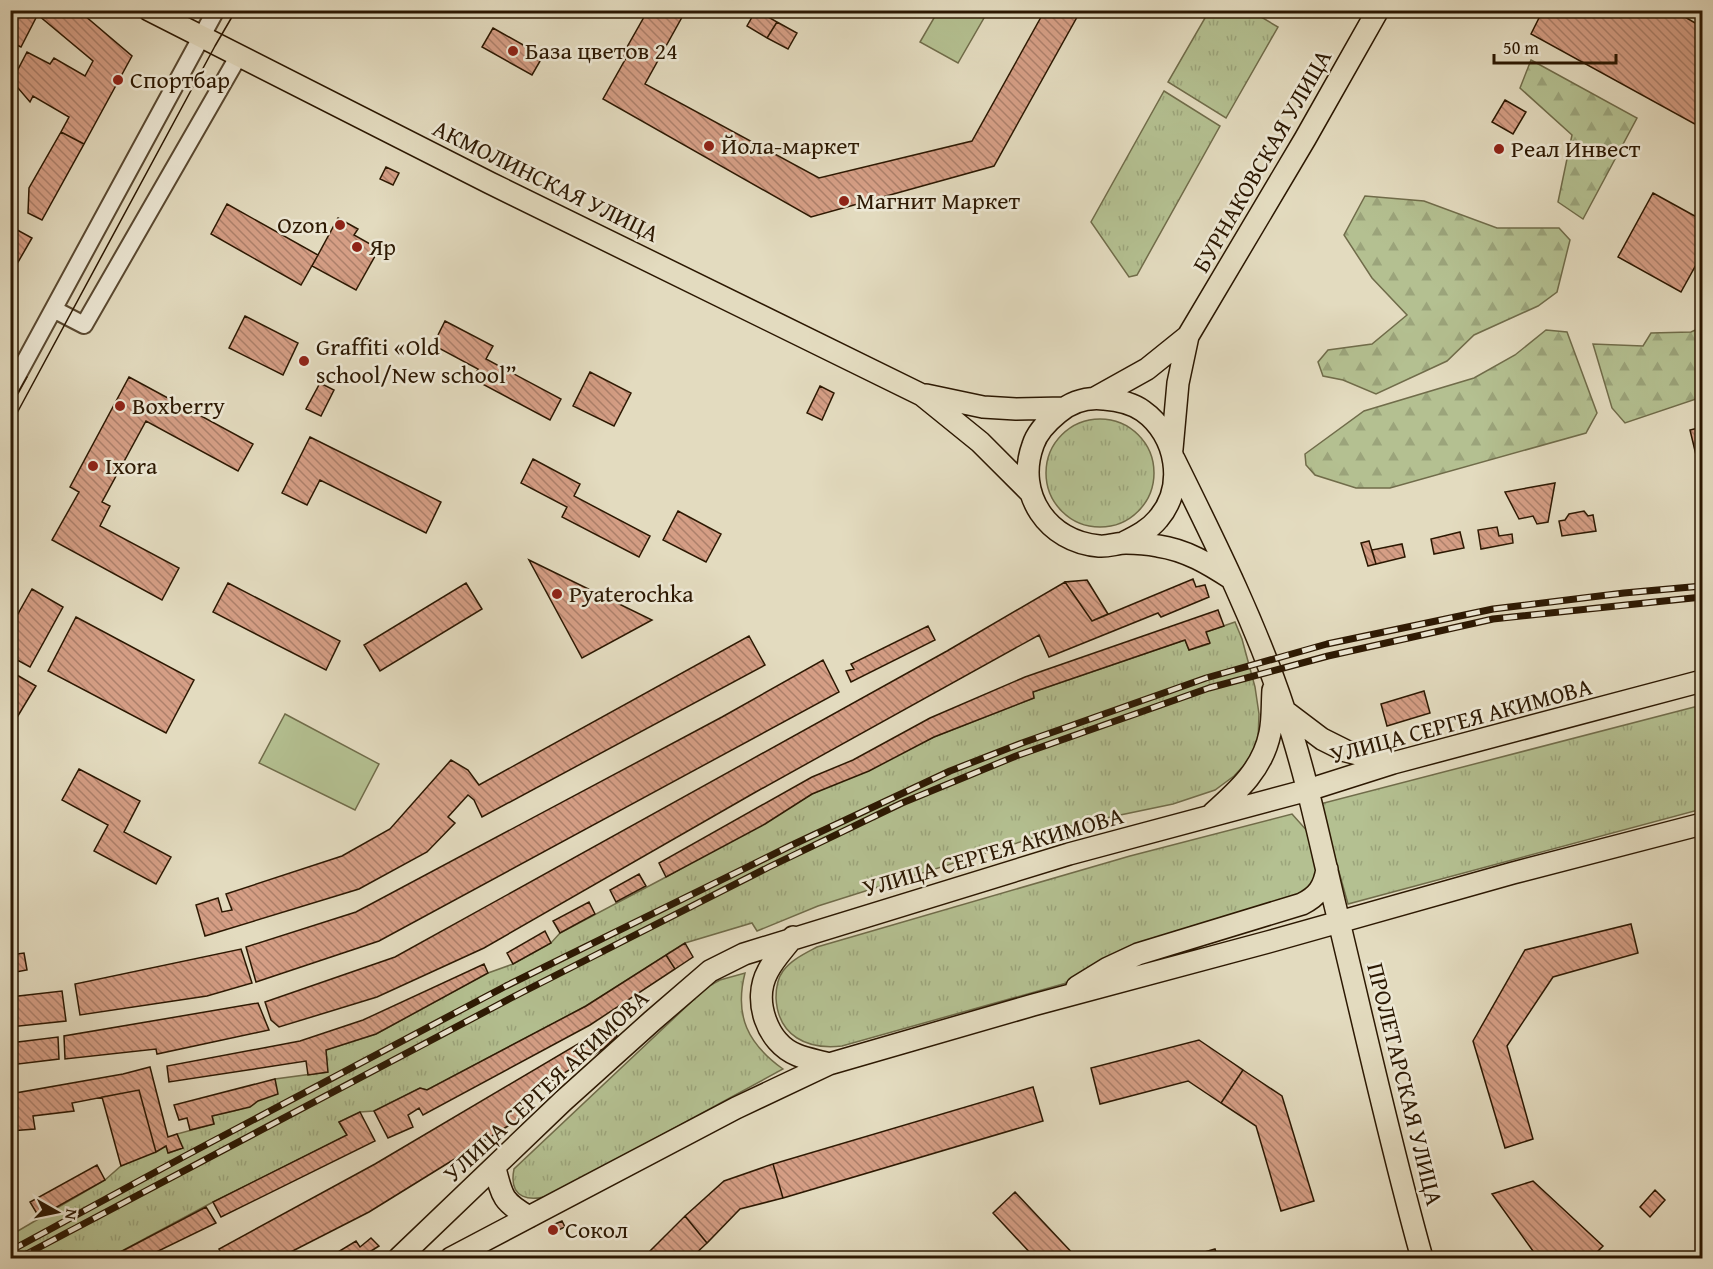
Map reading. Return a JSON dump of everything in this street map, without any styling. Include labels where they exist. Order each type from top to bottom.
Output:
[{"type":"main road","name":"АКМОЛИНСКАЯ УЛИЦА","points":[[148,10],[238,57],[922,395]]},
{"type":"main road","name":"БУРНАКОВСКАЯ УЛИЦА","points":[[1188,336],[1305,139],[1378,10]]},
{"type":"main road","points":[[1095,398],[1148,369],[1188,336]]},
{"type":"main road","points":[[1125,543],[1144,533],[1159,519],[1170,500],[1175,480],[1173,454],[1178,383],[1188,336]]},
{"type":"main road","points":[[922,395],[983,406],[1016,409],[1065,408]]},
{"type":"main road","points":[[922,395],[980,442],[1030,492]]},
{"type":"main road","points":[[1173,454],[1160,427],[1142,410],[1119,400],[1095,398],[1079,401],[1065,408],[1046,423],[1033,444],[1027,468],[1030,492],[1040,514],[1056,531],[1077,542],[1101,546],[1125,543],[1159,546],[1188,553],[1233,580]]},
{"type":"main road","name":"ПРОЛЕТАРСКАЯ УЛИЦА","points":[[1173,454],[1262,645],[1285,711],[1308,790],[1422,1258]]},
{"type":"main road","points":[[1209,817],[1239,790],[1254,772],[1263,754],[1270,732],[1274,684]]},
{"type":"main road","name":"УЛИЦА СЕРГЕЯ АКИМОВА","points":[[399,1258],[563,1101],[710,971],[744,954],[793,937],[1069,854],[1308,790],[1393,763],[1700,684]]},
{"type":"main road","points":[[1285,711],[1322,739],[1346,751],[1393,763]]},
{"type":"main road","points":[[452,1258],[736,1108],[829,1064],[1513,873],[1702,824]]},
{"type":"main road","points":[[1059,999],[1108,968],[1138,954],[1302,904],[1314,898],[1320,891],[1327,869]]},
{"type":"main road","points":[[793,937],[767,972],[761,996],[764,1019],[777,1041],[795,1055],[829,1064]]},
{"type":"main road","points":[[495,1168],[501,1193],[509,1206],[529,1217]]},
{"type":"street","points":[[10,389],[55,310],[216,10]]},
{"type":"street","points":[[55,310],[84,325],[238,57]]},
{"type":"green space","points":[[938,11],[988,11],[958,63],[920,42]]},
{"type":"green space","points":[[1209,11],[1251,11],[1278,27],[1226,118],[1168,82]]},
{"type":"green space","points":[[1531,60],[1637,118],[1583,219],[1558,202],[1572,135],[1520,88]]},
{"type":"green space","points":[[1164,91],[1220,126],[1137,275],[1129,277],[1091,222]]},
{"type":"green space","points":[[1365,196],[1424,201],[1497,228],[1559,228],[1570,240],[1557,292],[1538,306],[1474,335],[1447,361],[1376,394],[1343,380],[1323,376],[1318,362],[1328,350],[1372,344],[1407,315],[1372,278],[1344,235]]},
{"type":"green space","points":[[1702,327],[1702,397],[1625,423],[1612,408],[1593,344],[1643,346],[1651,333],[1691,332]]},
{"type":"green space","points":[[1546,330],[1567,332],[1597,413],[1586,433],[1390,488],[1356,488],[1315,475],[1306,465],[1305,454],[1364,411],[1474,378],[1515,355]]},
{"type":"green space","points":[[1100,419],[1121,424],[1138,435],[1149,452],[1154,473],[1149,494],[1138,511],[1121,522],[1100,527],[1079,522],[1062,511],[1051,494],[1046,473],[1051,452],[1062,435],[1079,424]]},
{"type":"green space","points":[[1235,622],[1255,687],[1259,714],[1258,740],[1250,759],[1234,776],[1215,790],[1173,804],[1077,824],[818,906],[757,931],[752,923],[685,943],[586,1006],[427,1090],[420,1088],[374,1111],[360,1112],[339,1122],[347,1135],[213,1202],[109,1258],[11,1258],[11,1235],[105,1180],[121,1166],[166,1146],[169,1153],[182,1148],[177,1134],[214,1124],[212,1116],[248,1106],[260,1097],[275,1079],[327,1072],[326,1050],[376,1034],[488,973],[513,964],[551,943],[560,933],[666,877],[812,794],[934,737],[1034,698],[1033,692],[1185,640],[1189,650],[1209,644],[1206,632]]},
{"type":"green space","points":[[1702,705],[1702,809],[1348,904],[1320,804]]},
{"type":"green space","points":[[285,714],[379,764],[355,810],[259,763]]},
{"type":"green space","points":[[1292,814],[1309,833],[1318,865],[1314,890],[1070,982],[842,1046],[817,1046],[806,1043],[789,1031],[782,1022],[776,998],[779,977],[790,964],[817,947],[1130,856]]},
{"type":"green space","points":[[745,973],[741,1003],[747,1028],[761,1050],[783,1069],[553,1194],[529,1198],[518,1192],[514,1187],[514,1169],[707,987],[720,980]]},
{"type":"building","points":[[10,10],[40,10],[21,47],[10,42]]},
{"type":"building","points":[[40,10],[78,10],[132,56],[84,144],[61,132],[69,117],[33,96],[30,102],[12,81],[27,52],[50,64],[54,58],[85,76],[93,61],[38,15]]},
{"type":"building","points":[[648,10],[686,10],[645,84],[819,178],[972,141],[1045,10],[1081,10],[994,166],[811,217],[603,99],[626,58],[622,56]]},
{"type":"building","points":[[756,10],[777,22],[767,38],[747,26]]},
{"type":"building","points":[[1543,10],[1673,10],[1702,27],[1702,128],[1531,34]]},
{"type":"building","points":[[777,22],[797,33],[788,49],[767,38]]},
{"type":"building","name":"База цветов 24","points":[[493,28],[543,56],[532,75],[482,47]]},
{"type":"building","points":[[1505,100],[1526,112],[1513,134],[1492,122]]},
{"type":"building","points":[[61,132],[84,144],[42,220],[28,213],[29,188]]},
{"type":"building","points":[[386,167],[399,173],[393,185],[380,179]]},
{"type":"building","points":[[1653,193],[1702,220],[1702,254],[1681,292],[1618,257]]},
{"type":"building","points":[[227,204],[318,255],[301,285],[211,234]]},
{"type":"building","points":[[338,218],[358,229],[354,235],[379,249],[356,290],[312,266]]},
{"type":"building","points":[[10,226],[32,238],[10,276]]},
{"type":"building","points":[[245,316],[298,343],[283,375],[229,348]]},
{"type":"building","points":[[445,321],[493,346],[486,359],[561,399],[550,420],[473,379],[478,369],[433,345]]},
{"type":"building","points":[[590,372],[631,393],[614,426],[573,406]]},
{"type":"building","points":[[129,377],[253,444],[238,471],[146,421],[102,502],[110,506],[100,526],[179,568],[162,600],[52,540],[79,492],[70,487]]},
{"type":"building","points":[[320,383],[334,390],[321,416],[306,409]]},
{"type":"building","points":[[820,386],[834,393],[822,420],[807,413]]},
{"type":"building","points":[[1702,427],[1702,453],[1696,455],[1690,430]]},
{"type":"building","points":[[310,437],[441,502],[426,533],[320,480],[307,505],[282,493]]},
{"type":"building","points":[[533,459],[580,484],[574,496],[650,536],[639,557],[562,517],[567,507],[521,483]]},
{"type":"building","points":[[1555,483],[1548,522],[1537,524],[1533,516],[1519,519],[1505,492]]},
{"type":"building","points":[[678,511],[721,534],[706,562],[663,540]]},
{"type":"building","points":[[1584,511],[1588,516],[1593,515],[1596,531],[1562,536],[1559,521],[1565,520],[1569,514]]},
{"type":"building","points":[[1497,527],[1499,536],[1512,534],[1513,543],[1481,549],[1478,530]]},
{"type":"building","points":[[1460,532],[1464,548],[1434,554],[1431,539]]},
{"type":"building","points":[[1369,541],[1376,564],[1368,566],[1361,543]]},
{"type":"building","points":[[1402,544],[1405,557],[1376,564],[1372,550]]},
{"type":"building","points":[[529,560],[652,620],[582,658]]},
{"type":"building","points":[[1193,579],[1196,587],[1205,585],[1209,597],[1161,617],[1158,613],[1049,657],[1039,635],[754,793],[484,948],[377,997],[279,1027],[271,1020],[265,1002],[395,957],[947,651],[1065,582],[1092,621]]},
{"type":"building","points":[[1087,580],[1108,614],[1092,621],[1065,582]]},
{"type":"building","points":[[228,583],[340,641],[326,670],[213,612]]},
{"type":"building","points":[[466,583],[482,609],[380,671],[364,645]]},
{"type":"building","points":[[32,589],[63,607],[30,667],[10,656],[10,628]]},
{"type":"building","points":[[1218,610],[1224,626],[1206,632],[1210,643],[1189,650],[1185,640],[1033,692],[1034,698],[934,737],[869,771],[812,794],[765,824],[666,877],[659,863],[812,777],[853,760],[930,718],[1025,677]]},
{"type":"building","points":[[76,617],[194,680],[166,733],[48,671]]},
{"type":"building","points":[[928,626],[935,640],[851,682],[846,671],[854,669],[851,664]]},
{"type":"building","points":[[749,636],[765,665],[482,817],[474,800],[468,795],[448,817],[455,823],[427,852],[359,889],[205,936],[196,905],[218,898],[222,912],[232,910],[226,894],[342,856],[390,829],[451,760],[468,770],[479,785]]},
{"type":"building","points":[[823,660],[839,692],[379,941],[256,982],[246,947],[356,912],[722,717]]},
{"type":"building","points":[[10,671],[36,686],[10,729]]},
{"type":"building","points":[[1424,691],[1430,713],[1387,726],[1381,704]]},
{"type":"building","points":[[79,769],[140,801],[124,832],[171,857],[156,884],[94,851],[108,825],[62,800]]},
{"type":"building","points":[[639,874],[646,886],[616,902],[610,890]]},
{"type":"building","points":[[589,902],[595,914],[560,933],[553,921]]},
{"type":"building","points":[[1631,924],[1638,953],[1553,977],[1507,1046],[1533,1139],[1505,1148],[1473,1041],[1525,950]]},
{"type":"building","points":[[545,931],[551,943],[513,964],[507,953]]},
{"type":"building","points":[[685,943],[693,957],[675,969],[666,955]]},
{"type":"building","points":[[241,949],[252,983],[207,996],[80,1015],[75,984]]},
{"type":"building","points":[[24,953],[27,970],[10,973],[10,955]]},
{"type":"building","points":[[666,955],[675,969],[590,1025],[423,1115],[419,1108],[408,1115],[413,1127],[388,1138],[374,1111],[420,1088],[427,1090],[586,1006]]},
{"type":"building","points":[[484,964],[488,973],[376,1034],[326,1050],[328,1072],[308,1075],[306,1061],[169,1082],[167,1066],[300,1041],[363,1020]]},
{"type":"building","points":[[62,991],[66,1021],[10,1027],[10,997]]},
{"type":"building","points":[[258,1003],[269,1030],[157,1054],[156,1049],[65,1059],[64,1036]]},
{"type":"building","points":[[610,1025],[617,1036],[603,1049],[524,1098],[529,1113],[369,1212],[279,1258],[224,1258],[219,1249],[375,1164]]},
{"type":"building","points":[[58,1037],[59,1059],[10,1065],[10,1043]]},
{"type":"building","points":[[1199,1040],[1243,1070],[1221,1103],[1188,1081],[1100,1104],[1091,1068]]},
{"type":"building","points":[[150,1067],[168,1137],[177,1134],[183,1148],[168,1153],[166,1146],[156,1152],[139,1090],[72,1103],[74,1111],[33,1116],[35,1129],[10,1131],[10,1094]]},
{"type":"building","points":[[1243,1070],[1282,1096],[1314,1201],[1281,1211],[1256,1126],[1221,1103]]},
{"type":"building","points":[[275,1079],[278,1094],[258,1101],[250,1107],[212,1116],[214,1124],[190,1130],[187,1118],[179,1120],[174,1105]]},
{"type":"building","points":[[1033,1087],[1043,1121],[783,1198],[773,1164]]},
{"type":"building","points":[[139,1090],[156,1152],[121,1166],[102,1097]]},
{"type":"building","points":[[360,1112],[375,1141],[221,1217],[213,1202],[347,1135],[339,1122]]},
{"type":"building","points":[[773,1164],[783,1198],[740,1209],[707,1243],[685,1216],[724,1181]]},
{"type":"building","points":[[97,1165],[105,1180],[39,1217],[30,1202]]},
{"type":"building","points":[[1533,1181],[1603,1246],[1591,1258],[1538,1258],[1492,1194]]},
{"type":"building","points":[[1655,1190],[1665,1200],[1650,1217],[1640,1207]]},
{"type":"building","points":[[1015,1192],[1077,1258],[1035,1258],[993,1213]]},
{"type":"building","points":[[206,1207],[216,1223],[144,1258],[109,1258]]},
{"type":"building","points":[[685,1216],[707,1243],[691,1258],[643,1258]]},
{"type":"building","name":"Сокол","points":[[562,1221],[565,1227],[550,1234],[548,1227]]},
{"type":"building","points":[[371,1238],[379,1246],[360,1258],[328,1258],[356,1241],[360,1247]]},
{"type":"building","points":[[1215,1249],[1218,1258],[1192,1258],[1191,1256]]},
{"type":"tram line","points":[[10,426],[236,10]]},
{"type":"tram line","points":[[10,407],[27,377]]},
{"type":"railway","points":[[10,1251],[506,986],[790,846],[950,771],[1206,678],[1327,644],[1493,609],[1702,586]]},
{"type":"railway","points":[[19,1258],[511,998],[769,867],[902,803],[1016,756],[1209,688],[1328,656],[1493,619],[1702,597]]},
{"type":"place","name":"База цветов 24","points":[[513,51]]},
{"type":"place","name":"Спортбар","points":[[118,80]]},
{"type":"place","name":"Йола-маркет","points":[[709,146]]},
{"type":"place","name":"Реал Инвест","points":[[1499,149]]},
{"type":"place","name":"Магнит Маркет","points":[[844,201]]},
{"type":"place","name":"Ozon","points":[[340,225]]},
{"type":"place","name":"Яр","points":[[357,247]]},
{"type":"place","name":"Graffiti «Old school/New school”","points":[[304,361]]},
{"type":"place","name":"Boxberry","points":[[120,406]]},
{"type":"place","name":"Ixora","points":[[93,466]]},
{"type":"place","name":"Pyaterochka","points":[[557,594]]},
{"type":"place","name":"Сокол","points":[[553,1230]]}]
